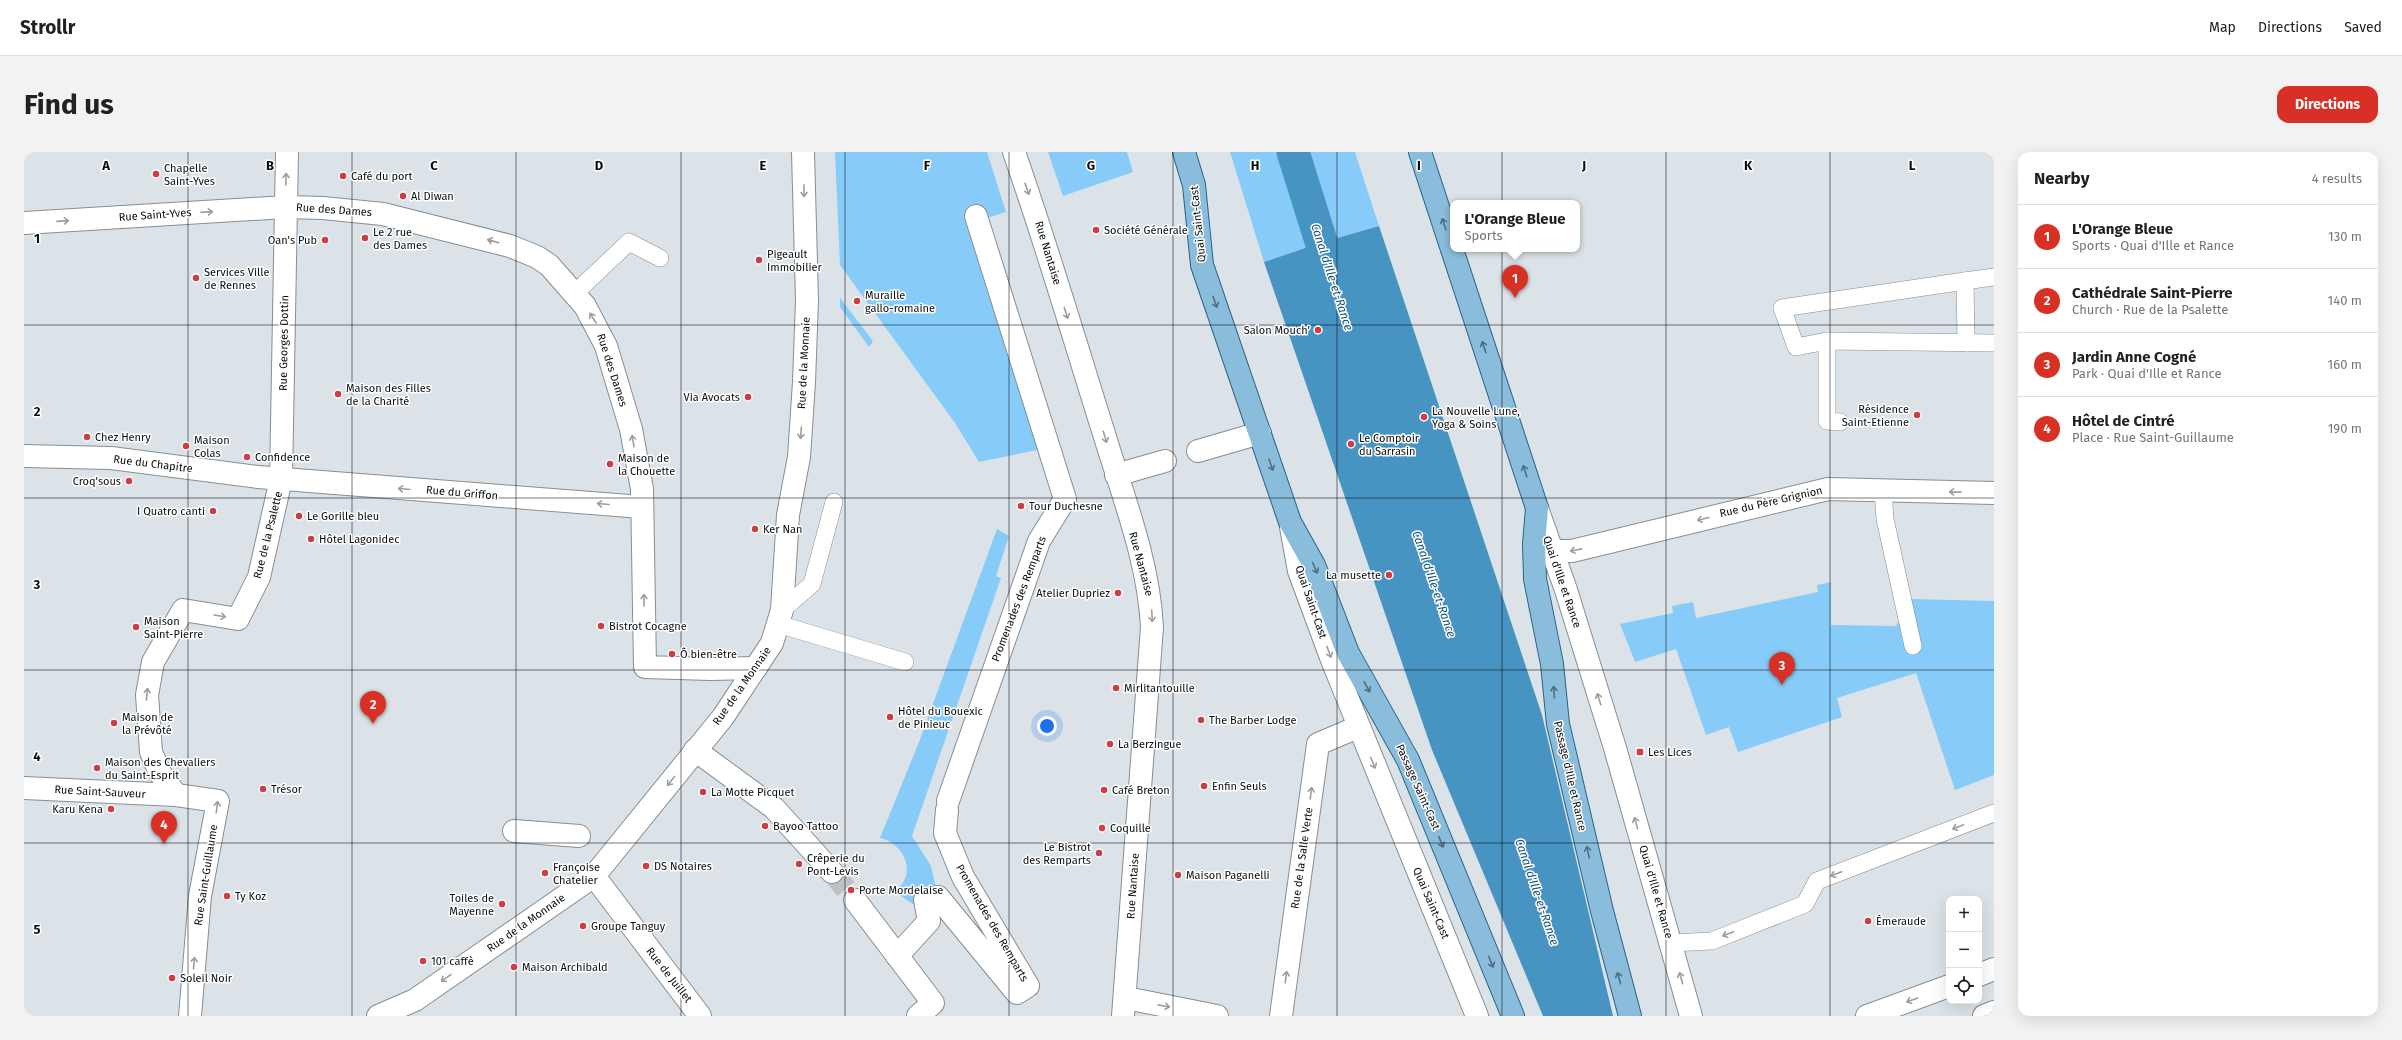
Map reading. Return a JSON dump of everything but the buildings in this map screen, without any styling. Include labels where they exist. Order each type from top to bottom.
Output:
[{"type":"main road","name":"Quai Saint-Cast","points":[[1184,152],[1194,185],[1202,265],[1290,522]]},
{"type":"main road","name":"Quai d'Ille et Rance","points":[[1420,152],[1450,243]]},
{"type":"main road","name":"Quai d'Ille et Rance","points":[[1453,252],[1537,508]]},
{"type":"main road","name":"Passage d'Ille et Rance","points":[[1537,508],[1534,544],[1535,579],[1552,664],[1558,724],[1602,911],[1630,1016]]},
{"type":"main road","name":"Passage Saint-Cast","points":[[1290,522],[1314,565],[1348,653],[1408,760],[1513,1016]]},
{"type":"street","name":"Rue Georges Dottin","points":[[281,479],[287,152]]},
{"type":"street","name":"Rue de la Monnaie","points":[[378,1016],[415,1000],[594,876],[723,717],[772,643],[780,617],[788,515],[799,457],[804,382],[808,300],[803,152]]},
{"type":"street","name":"Rue Nantaise","points":[[1014,152],[1042,233],[1116,475],[1151,597],[1152,627],[1125,1007]]},
{"type":"street","name":"Rue Saint-Yves","points":[[24,223],[286,207]]},
{"type":"street","name":"Rue des Dames","points":[[286,207],[323,208],[384,214],[504,244],[537,257],[549,265],[575,293],[597,325],[606,346],[631,429],[642,489],[645,667],[756,668]]},
{"type":"street","name":"Promenades des Remparts","points":[[895,953],[929,921],[925,900],[938,897],[1017,993],[1028,986],[964,877],[945,833],[948,806],[1039,541],[1065,499],[976,216]]},
{"type":"street","points":[[1198,451],[1260,433]]},
{"type":"street","name":"Rue du Chapitre","points":[[24,456],[111,458],[281,479]]},
{"type":"street","points":[[1116,475],[1165,461]]},
{"type":"street","name":"Rue du Griffon","points":[[281,479],[642,508]]},
{"type":"street","name":"Rue de la Psalette","points":[[176,795],[160,773],[151,752],[147,695],[153,662],[183,610],[238,619],[259,578],[281,479]]},
{"type":"street","name":"Rue du Père Grignion","points":[[1551,551],[1579,549],[1814,491],[1828,489],[1994,493]]},
{"type":"street","name":"Quai d'Ille et Rance","points":[[1537,508],[1566,590],[1615,748],[1691,1016]]},
{"type":"street","name":"Quai Saint-Cast","points":[[1290,522],[1299,571],[1358,727],[1477,1016]]},
{"type":"street","name":"Rue de la Salle Verte","points":[[1281,1016],[1318,744],[1358,727]]},
{"type":"street","points":[[695,750],[774,808],[832,872]]},
{"type":"street","name":"Rue Saint-Sauveur","points":[[24,788],[176,795]]},
{"type":"street","name":"Rue Saint-Guillaume","points":[[176,795],[218,800],[200,896],[190,1016]]},
{"type":"street","points":[[514,831],[579,836]]},
{"type":"street","name":"Rue de Juillet","points":[[594,876],[692,1013]]},
{"type":"street","points":[[855,900],[933,1003],[918,1016]]},
{"type":"street","points":[[1982,974],[1994,969]]},
{"type":"street","points":[[1866,1016],[1946,987]]},
{"type":"street","points":[[1125,1007],[1216,1016]]},
{"type":"street","points":[[1984,1016],[1994,1012]]},
{"type":"lane","points":[[575,293],[629,242],[660,258]]},
{"type":"lane","points":[[1994,277],[1782,308],[1796,347],[1827,341],[1994,343]]},
{"type":"lane","points":[[1966,281],[1966,343]]},
{"type":"lane","points":[[1827,341],[1827,421],[1840,422]]},
{"type":"lane","points":[[1882,490],[1885,519],[1913,646]]},
{"type":"lane","points":[[834,502],[812,584],[780,617],[905,662]]},
{"type":"lane","points":[[1670,943],[1712,940],[1805,904],[1818,881],[1994,813]]},
{"type":"shaded area","points":[[835,152],[987,152],[1006,212],[971,223],[1042,449],[979,462],[955,423],[840,265]]},
{"type":"shaded area","points":[[1048,152],[1127,152],[1133,172],[1063,196]]},
{"type":"shaded area","points":[[1230,152],[1355,152],[1379,226],[1320,243],[1264,262]]},
{"type":"shaded area","points":[[840,298],[873,341],[869,347],[840,307]]},
{"type":"shaded area","points":[[997,529],[1009,536],[996,576],[1001,578],[912,836],[931,866],[939,903],[927,914],[894,891],[902,884],[906,877],[907,869],[905,860],[902,853],[896,846],[889,841],[880,838],[919,742]]},
{"type":"shaded area","points":[[1831,582],[1831,625],[1896,626],[1911,599],[1994,601],[1994,775],[1955,790],[1916,673],[1837,698],[1842,717],[1738,752],[1729,727],[1706,735],[1676,649],[1635,662],[1620,624],[1673,613],[1672,606],[1693,602],[1696,618],[1818,592],[1817,585]]},
{"type":"water","points":[[1379,226],[1542,715],[1613,1016],[1543,1016],[1432,750],[1264,262],[1320,243]]},
{"type":"waterway","name":"Canal d'Ille-et-Rance","points":[[1293,152],[1335,286]]},
{"type":"tunnel","points":[[832,872],[855,900]]},
{"type":"place","name":"Chapelle Saint-Yves","points":[[156,174]]},
{"type":"place","name":"Café du port","points":[[343,176]]},
{"type":"place","name":"Al Diwan","points":[[403,196]]},
{"type":"place","name":"Société Générale","points":[[1096,230]]},
{"type":"place","name":"Le 2 rue des Dames","points":[[365,238]]},
{"type":"place","name":"Oan's Pub","points":[[325,240]]},
{"type":"place","name":"Pigeault Immobilier","points":[[759,260]]},
{"type":"place","name":"Services Ville de Rennes","points":[[196,278]]},
{"type":"place","name":"L'Orange Bleue","points":[[1515,298]]},
{"type":"place","name":"Muraille gallo-romaine","points":[[857,301]]},
{"type":"place","name":"Salon Mouch’","points":[[1318,330]]},
{"type":"place","name":"Maison des Filles de la Charité","points":[[338,394]]},
{"type":"place","name":"Via Avocats","points":[[748,397]]},
{"type":"place","name":"Résidence Saint-Etienne","points":[[1917,415]]},
{"type":"place","name":"La Nouvelle Lune, Yoga & Soins","points":[[1424,417]]},
{"type":"place","name":"Chez Henry","points":[[87,437]]},
{"type":"place","name":"Le Comptoir du Sarrasin","points":[[1351,444]]},
{"type":"place","name":"Maison Colas","points":[[186,446]]},
{"type":"place","name":"Confidence","points":[[247,457]]},
{"type":"place","name":"Maison de la Chouette","points":[[610,464]]},
{"type":"place","name":"Croq'sous","points":[[129,481]]},
{"type":"place","name":"Tour Duchesne","points":[[1021,506]]},
{"type":"place","name":"I Quatro canti","points":[[213,511]]},
{"type":"place","name":"Le Gorille bleu","points":[[299,516]]},
{"type":"place","name":"Ker Nan","points":[[755,529]]},
{"type":"place","name":"Hôtel Lagonidec","points":[[311,539]]},
{"type":"place","name":"La musette","points":[[1389,575]]},
{"type":"place","name":"Atelier Dupriez","points":[[1118,593]]},
{"type":"place","name":"Bistrot Cocagne","points":[[601,626]]},
{"type":"place","name":"Maison Saint-Pierre","points":[[136,627]]},
{"type":"place","name":"Ô bien-être","points":[[672,654]]},
{"type":"place","name":"Jardin Anne Cogné","points":[[1782,685]]},
{"type":"place","name":"Mirlitantouille","points":[[1116,688]]},
{"type":"place","name":"Hôtel du Bouexic de Pinieuc","points":[[890,717]]},
{"type":"place","name":"The Barber Lodge","points":[[1201,720]]},
{"type":"place","name":"Maison de la Prévôté","points":[[114,723]]},
{"type":"place","name":"Cathédrale Saint-Pierre","points":[[373,724]]},
{"type":"place","name":"La Berzingue","points":[[1110,744]]},
{"type":"place","name":"Les Lices","points":[[1640,752]]},
{"type":"place","name":"Maison des Chevaliers du Saint-Esprit","points":[[97,768]]},
{"type":"place","name":"Enfin Seuls","points":[[1204,786]]},
{"type":"place","name":"Trésor","points":[[263,789]]},
{"type":"place","name":"Café Breton","points":[[1104,790]]},
{"type":"place","name":"La Motte Picquet","points":[[703,792]]},
{"type":"place","name":"Karu Kena","points":[[111,809]]},
{"type":"place","name":"Bayoo Tattoo","points":[[765,826]]},
{"type":"place","name":"Coquille","points":[[1102,828]]},
{"type":"place","name":"Hôtel de Cintré","points":[[164,844]]},
{"type":"place","name":"Le Bistrot des Remparts","points":[[1099,853]]},
{"type":"place","name":"Crêperie du Pont-Levis","points":[[799,864]]},
{"type":"place","name":"DS Notaires","points":[[646,866]]},
{"type":"place","name":"Françoise Chatelier","points":[[545,873]]},
{"type":"place","name":"Maison Paganelli","points":[[1178,875]]},
{"type":"place","name":"Porte Mordelaise","points":[[851,890]]},
{"type":"place","name":"Ty Koz","points":[[227,896]]},
{"type":"place","name":"Toiles de Mayenne","points":[[502,904]]},
{"type":"place","name":"Émeraude","points":[[1868,921]]},
{"type":"place","name":"Groupe Tanguy","points":[[583,926]]},
{"type":"place","name":"101 caffè","points":[[423,961]]},
{"type":"place","name":"Maison Archibald","points":[[514,967]]},
{"type":"place","name":"Soleil Noir","points":[[172,978]]}]
